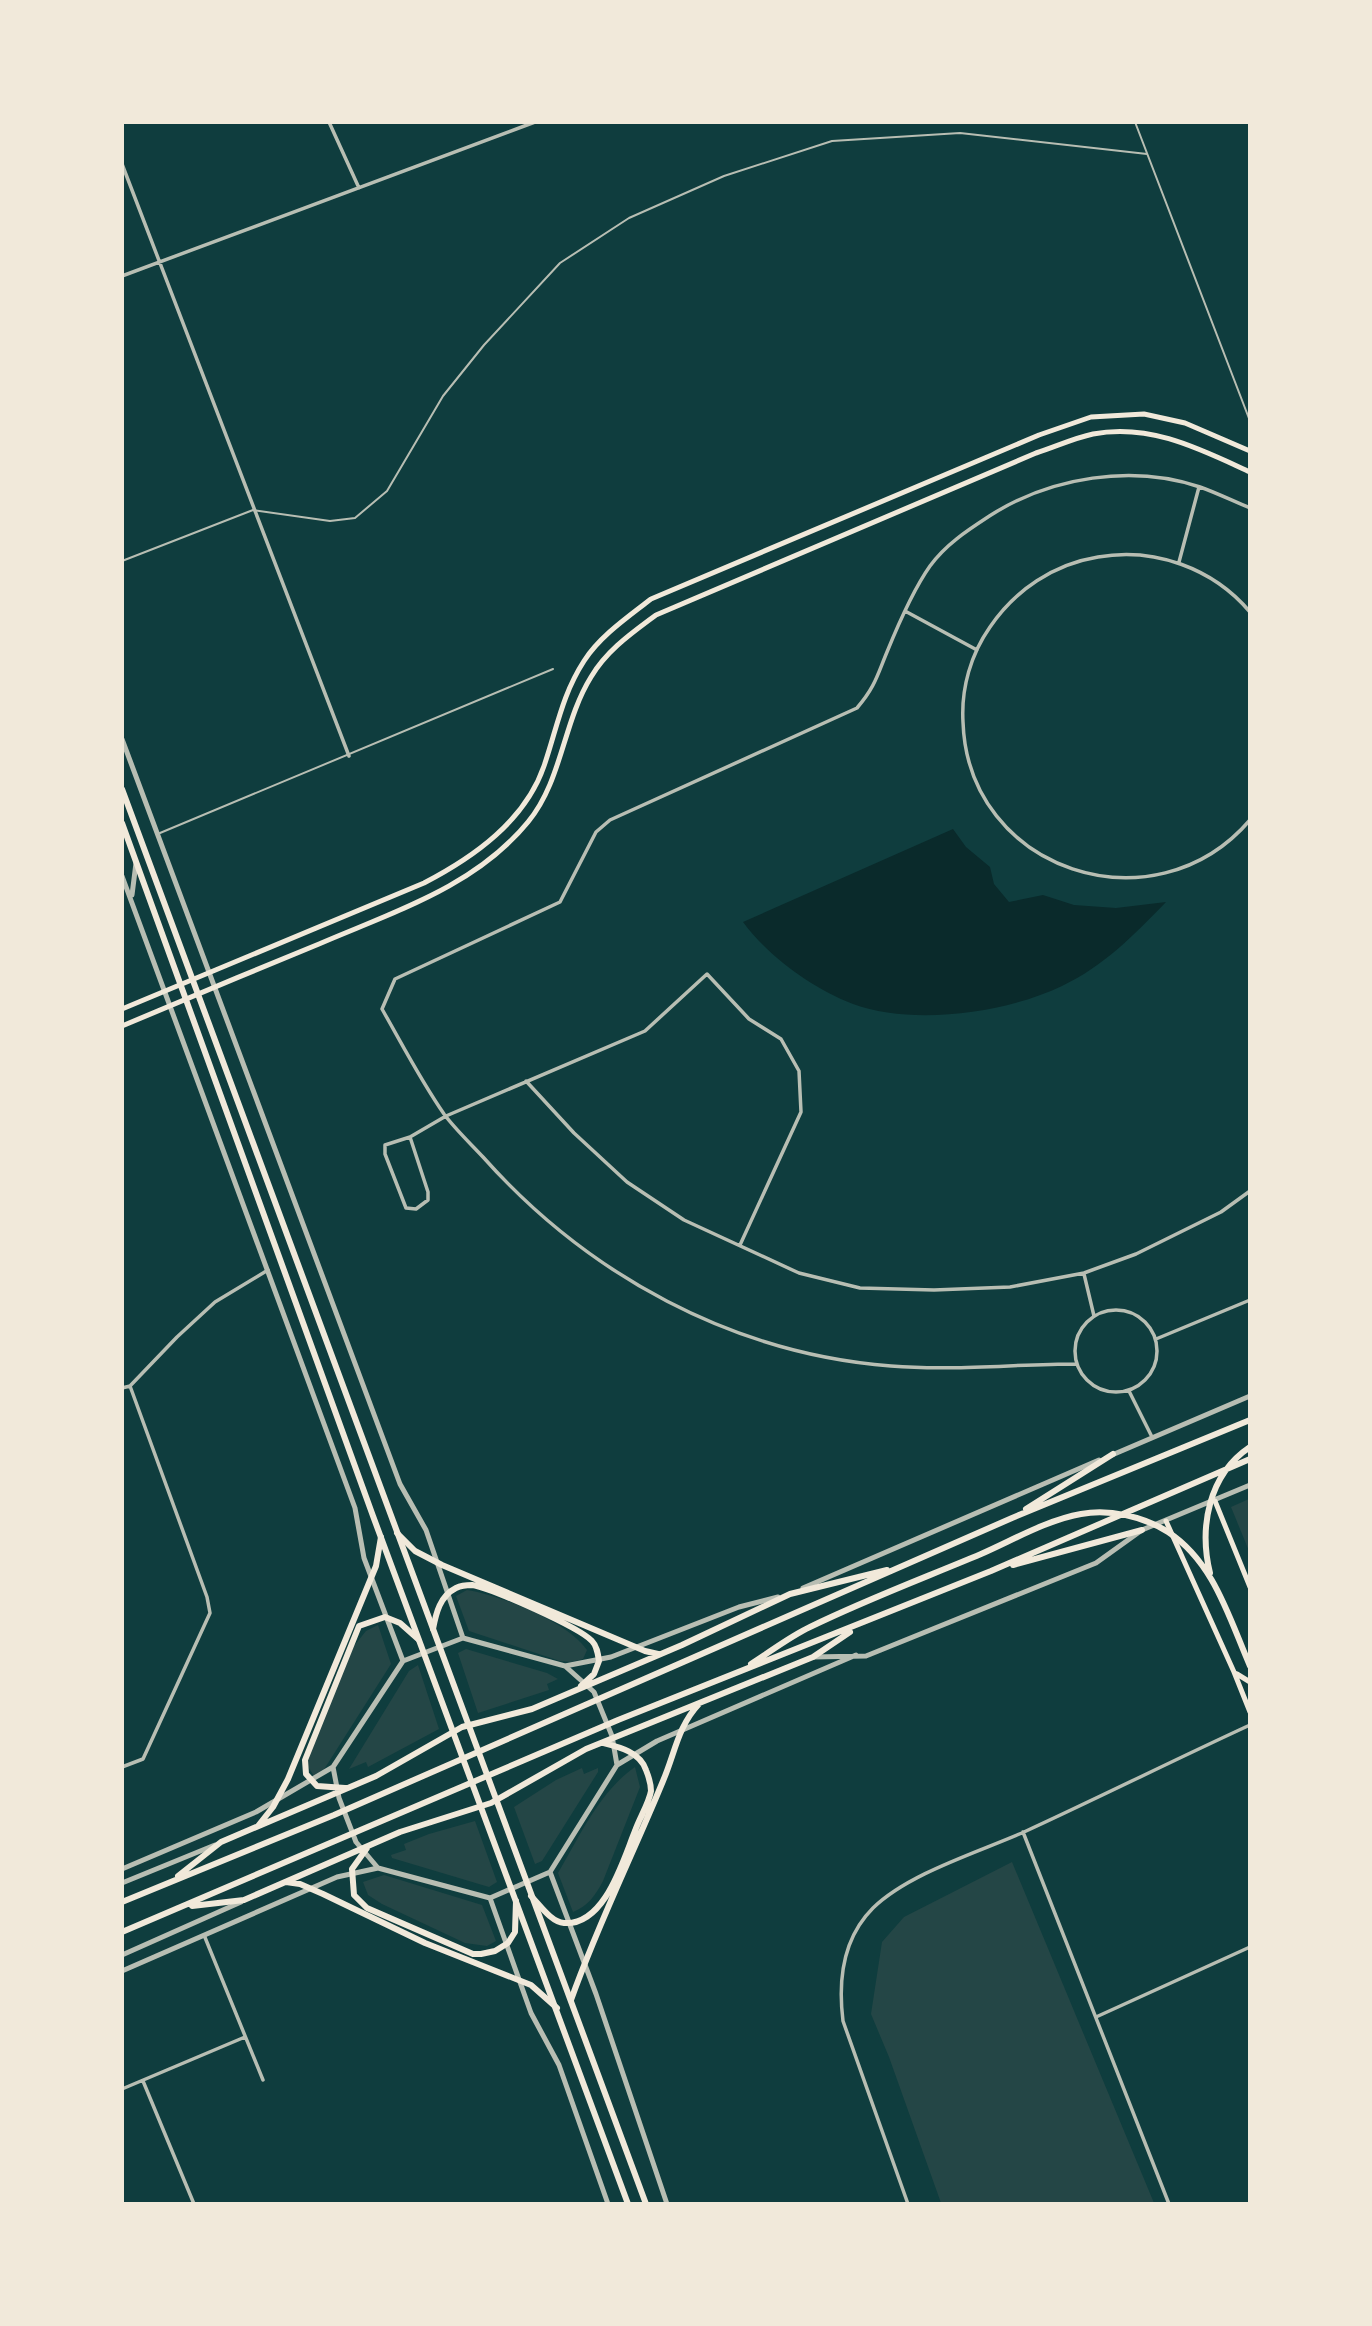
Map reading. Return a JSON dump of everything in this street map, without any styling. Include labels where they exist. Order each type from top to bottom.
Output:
[{"type":"main road","points":[[122,1009],[424,883],[447,871],[489,842],[512,818],[530,793],[543,767],[556,719],[585,659],[612,630],[651,599],[1039,435],[1091,417],[1144,414],[1185,422],[1250,451]]},
{"type":"main road","points":[[122,1026],[432,896],[488,862],[529,821],[551,782],[574,713],[592,676],[619,643],[656,615],[1037,453],[1094,434],[1145,432],[1189,444],[1250,472]]},
{"type":"main road","points":[[122,789],[646,2203]]},
{"type":"main road","points":[[122,824],[418,1639],[628,2203]]},
{"type":"main road","points":[[122,1902],[334,1815],[1012,1518],[1250,1420]]},
{"type":"main road","points":[[1250,1447],[1242,1452],[1222,1476],[1207,1508],[1204,1530],[1212,1579],[1250,1666]]},
{"type":"main road","points":[[1012,1518],[1113,1454]]},
{"type":"main road","points":[[122,1932],[594,1730],[860,1625],[1250,1459]]},
{"type":"main road","points":[[1215,1501],[1250,1587]]},
{"type":"main road","points":[[736,1673],[808,1628],[1055,1522],[1080,1514],[1104,1513],[1149,1521],[1167,1531],[1192,1552],[1212,1579]]},
{"type":"main road","points":[[1166,1521],[1250,1712]]},
{"type":"main road","points":[[990,1571],[1142,1530]]},
{"type":"main road","points":[[397,1533],[415,1551],[442,1565],[645,1651],[660,1654]]},
{"type":"main road","points":[[257,1827],[273,1807],[288,1779],[376,1566],[381,1537]]},
{"type":"main road","points":[[172,1881],[221,1842],[376,1776],[462,1727],[532,1710],[682,1645],[790,1594],[906,1565]]},
{"type":"main road","points":[[433,1629],[437,1611],[446,1595],[458,1587],[471,1585],[505,1596],[580,1632],[592,1641],[599,1661],[594,1674],[578,1690]]},
{"type":"main road","points":[[350,1787],[317,1786],[306,1774],[305,1760],[359,1626],[385,1617],[400,1623],[418,1639]]},
{"type":"main road","points":[[184,1906],[244,1900],[400,1832],[491,1803],[586,1749],[813,1657],[860,1625]]},
{"type":"main road","points":[[1234,1672],[1250,1682]]},
{"type":"main road","points":[[571,2000],[583,1965],[664,1779],[686,1718],[701,1702]]},
{"type":"main road","points":[[531,1896],[550,1917],[562,1923],[576,1921],[589,1914],[602,1903],[612,1886],[651,1791],[646,1768],[638,1757],[603,1742]]},
{"type":"main road","points":[[368,1847],[352,1869],[354,1895],[368,1908],[472,1954],[495,1951],[508,1944],[514,1932],[516,1901]]},
{"type":"main road","points":[[285,1882],[312,1889],[425,1943],[531,1985],[556,2008]]},
{"type":"street","points":[[329,122],[359,188]]},
{"type":"street","points":[[122,276],[535,122]]},
{"type":"street","points":[[122,164],[349,756]]},
{"type":"street","points":[[1076,1364],[891,1367],[772,1346],[655,1296],[600,1262],[558,1231],[505,1182],[446,1116],[382,1009],[394,979],[559,902],[596,832],[610,820],[857,708],[872,691],[905,611],[929,566],[958,536],[1000,509],[1045,489],[1097,477],[1148,477],[1199,487],[1250,508]]},
{"type":"street","points":[[1178,563],[1199,487]]},
{"type":"street","points":[[1250,612],[1229,591],[1213,580],[1161,558],[1124,554],[1087,559],[1052,571],[1036,580],[1008,604],[990,626],[977,650],[965,689],[962,716],[971,769],[982,794],[997,816],[1016,836],[1037,853],[1061,865],[1087,874],[1114,878],[1154,875],[1181,868],[1205,857],[1228,841],[1250,820]]},
{"type":"street","points":[[905,611],[977,650]]},
{"type":"street","points":[[122,739],[400,1483],[426,1530],[463,1638]]},
{"type":"street","points":[[131,898],[136,862]]},
{"type":"street","points":[[122,876],[355,1508],[364,1558],[403,1661]]},
{"type":"street","points":[[411,1137],[428,1192],[428,1200],[416,1209],[406,1208],[385,1154],[385,1145],[411,1137],[446,1116],[645,1031],[707,974],[749,1019],[781,1039],[799,1071],[801,1112],[740,1245]]},
{"type":"street","points":[[526,1082],[574,1133],[627,1181],[684,1220],[799,1273],[860,1288],[934,1290],[1010,1287],[1084,1273],[1136,1254],[1221,1212],[1250,1191]]},
{"type":"street","points":[[122,1388],[130,1387],[177,1337],[215,1302],[268,1270]]},
{"type":"street","points":[[1084,1273],[1094,1316]]},
{"type":"street","points":[[1156,1339],[1250,1300]]},
{"type":"street","points":[[1118,1310],[1142,1319],[1150,1328],[1156,1339],[1158,1352],[1150,1376],[1140,1385],[1129,1391],[1103,1391],[1082,1376],[1074,1351],[1077,1337],[1084,1325],[1094,1316],[1118,1310]]},
{"type":"street","points":[[122,1767],[143,1759],[210,1612],[207,1597],[130,1387]]},
{"type":"street","points":[[1129,1391],[1152,1437]]},
{"type":"street","points":[[122,1869],[256,1812],[333,1767],[403,1661],[463,1638],[565,1666],[611,1657],[739,1607],[790,1594],[1250,1396]]},
{"type":"street","points":[[813,1657],[866,1656],[1096,1563],[1142,1530],[1250,1485]]},
{"type":"street","points":[[122,1971],[337,1877],[378,1868],[489,1898],[550,1872],[617,1765],[657,1741],[856,1656]]},
{"type":"street","points":[[565,1666],[594,1692],[612,1736],[617,1765]]},
{"type":"street","points":[[908,2203],[843,2021],[843,1968],[849,1946],[865,1918],[887,1896],[918,1878],[1023,1832],[1250,1725]]},
{"type":"street","points":[[333,1767],[339,1798],[356,1842],[378,1868]]},
{"type":"street","points":[[1023,1832],[1169,2203]]},
{"type":"street","points":[[122,1883],[221,1842]]},
{"type":"street","points":[[550,1872],[596,1994],[667,2203]]},
{"type":"street","points":[[489,1898],[531,2013],[559,2065],[608,2203]]},
{"type":"street","points":[[122,1955],[244,1900]]},
{"type":"street","points":[[204,1935],[263,2080]]},
{"type":"street","points":[[1096,2017],[1250,1947]]},
{"type":"street","points":[[122,2089],[245,2037]]},
{"type":"street","points":[[142,2081],[194,2203]]},
{"type":"lane","points":[[1135,122],[1250,421]]},
{"type":"lane","points":[[122,561],[253,510],[330,521],[355,517],[387,491],[443,396],[484,345],[560,263],[629,218],[724,176],[832,141],[960,133],[1147,154]]},
{"type":"lane","points":[[157,834],[553,669]]},
{"type":"shaded area","points":[[953,829],[966,847],[990,867],[994,884],[1009,902],[1043,895],[1074,905],[1116,908],[1166,902],[1105,959],[1062,986],[1014,1003],[987,1009],[931,1015],[877,1011],[838,997],[807,980],[778,959],[743,922]]},
{"type":"shaded area","points":[[1249,1499],[1249,1551],[1231,1507]]},
{"type":"shaded area","points":[[467,1590],[514,1604],[549,1620],[578,1640],[587,1650],[583,1659],[560,1661],[469,1631],[456,1596]]},
{"type":"shaded area","points":[[378,1625],[391,1664],[323,1771],[314,1776],[307,1765],[308,1753],[354,1646],[366,1631]]},
{"type":"shaded area","points":[[466,1649],[547,1673],[558,1679],[547,1684],[549,1690],[478,1713],[458,1653]]},
{"type":"shaded area","points":[[418,1665],[439,1729],[368,1767],[366,1762],[349,1769],[409,1671]]},
{"type":"shaded area","points":[[635,1767],[640,1787],[603,1881],[591,1900],[573,1912],[558,1873],[601,1802],[622,1777]]},
{"type":"shaded area","points":[[582,1768],[584,1774],[598,1768],[598,1772],[542,1861],[535,1864],[514,1807],[556,1780]]},
{"type":"shaded area","points":[[475,1821],[497,1882],[489,1887],[392,1858],[391,1855],[406,1850],[404,1844]]},
{"type":"shaded area","points":[[1012,1862],[1154,2203],[941,2203],[871,2014],[882,1942],[904,1917]]},
{"type":"shaded area","points":[[384,1875],[482,1905],[496,1941],[487,1946],[465,1943],[382,1904],[368,1895],[363,1882]]}]
